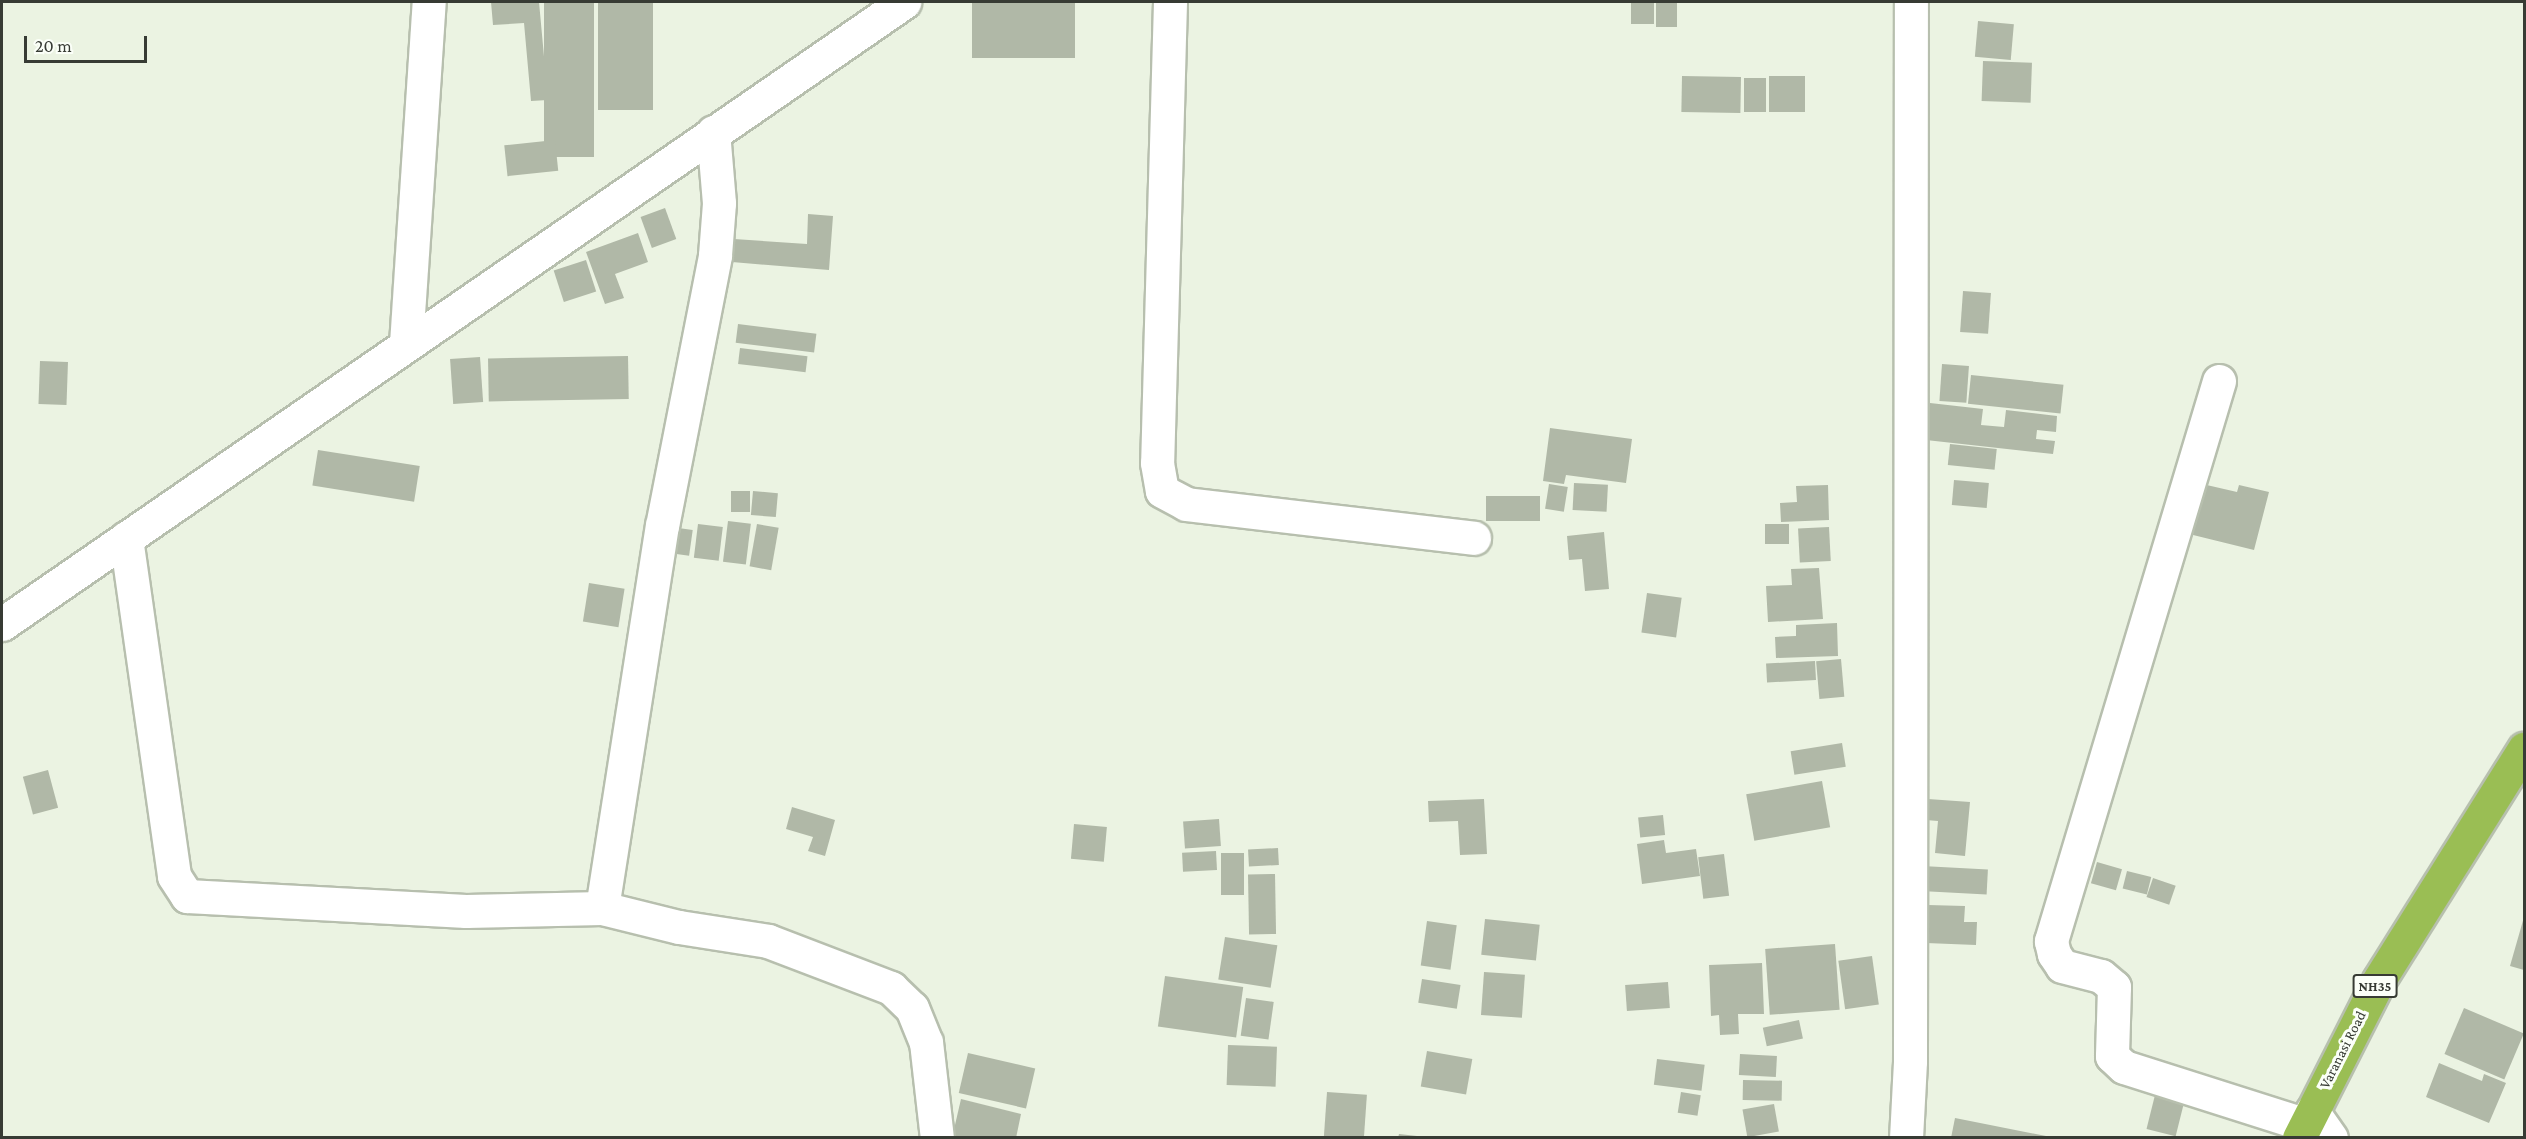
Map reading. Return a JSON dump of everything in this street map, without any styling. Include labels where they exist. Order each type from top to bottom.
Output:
[{"type":"highway","name":"Varanasi Road","points":[[2312,1127],[2379,980],[2524,748]]},
{"type":"street","points":[[406,344],[429,2]]},
{"type":"street","points":[[2,624],[904,2]]},
{"type":"street","points":[[1170,2],[1157,463],[1161,491],[1186,504],[1474,538]]},
{"type":"street","points":[[1906,1137],[1910,1061],[1911,2]]},
{"type":"street","points":[[602,908],[662,526],[715,255],[719,203],[713,132]]},
{"type":"street","points":[[2219,381],[2051,941],[2054,954],[2062,966],[2101,976],[2114,987],[2112,1056],[2124,1067],[2312,1127]]},
{"type":"street","points":[[126,538],[174,876],[187,896],[465,911],[602,908],[679,927],[768,941],[891,988],[912,1008],[922,1024],[937,1137]]},
{"type":"building","points":[[491,2],[539,2],[548,100],[531,101],[524,23],[493,25]]},
{"type":"building","points":[[544,2],[594,2],[594,157],[544,157]]},
{"type":"building","points":[[598,2],[653,2],[653,110],[598,110]]},
{"type":"building","points":[[972,2],[1075,2],[1075,58],[972,58]]},
{"type":"building","points":[[1631,2],[1654,2],[1654,24],[1631,24]]},
{"type":"building","points":[[1656,2],[1677,2],[1677,27],[1656,27]]},
{"type":"building","points":[[1978,21],[2014,24],[2011,60],[1975,57]]},
{"type":"building","points":[[1983,61],[2032,63],[2031,103],[1982,101]]},
{"type":"building","points":[[1682,76],[1741,77],[1740,113],[1681,112]]},
{"type":"building","points":[[1769,76],[1805,76],[1805,112],[1769,112]]},
{"type":"building","points":[[1744,78],[1766,78],[1766,112],[1744,112]]},
{"type":"building","points":[[555,140],[558,171],[508,176],[504,145]]},
{"type":"building","points":[[665,208],[676,239],[652,248],[641,217]]},
{"type":"building","points":[[808,214],[833,216],[829,270],[732,262],[734,239],[807,244]]},
{"type":"building","points":[[638,233],[648,262],[615,274],[624,298],[605,304],[586,252]]},
{"type":"building","points":[[586,260],[596,291],[564,302],[554,271]]},
{"type":"building","points":[[1963,291],[1991,293],[1988,334],[1960,332]]},
{"type":"building","points":[[738,324],[816,334],[814,352],[736,343]]},
{"type":"building","points":[[740,348],[807,356],[806,372],[738,364]]},
{"type":"building","points":[[628,356],[629,399],[489,401],[488,358]]},
{"type":"building","points":[[480,357],[483,402],[453,404],[450,359]]},
{"type":"building","points":[[40,361],[68,362],[66,405],[38,404]]},
{"type":"building","points":[[1942,364],[1969,366],[1966,403],[1939,401]]},
{"type":"building","points":[[1971,375],[2063,385],[2060,414],[1968,404]]},
{"type":"building","points":[[1930,403],[1983,409],[1981,425],[2004,427],[2006,410],[2057,416],[2056,432],[2037,430],[2036,439],[2055,441],[2053,454],[1926,440]]},
{"type":"building","points":[[1550,428],[1632,439],[1626,483],[1566,475],[1564,484],[1543,481]]},
{"type":"building","points":[[1950,444],[1997,449],[1995,470],[1948,465]]},
{"type":"building","points":[[318,450],[420,466],[414,502],[312,486]]},
{"type":"building","points":[[1954,480],[1989,483],[1987,508],[1952,505]]},
{"type":"building","points":[[1574,483],[1608,485],[1607,512],[1573,510]]},
{"type":"building","points":[[2198,483],[2237,492],[2239,485],[2269,492],[2254,550],[2185,533]]},
{"type":"building","points":[[1549,484],[1568,487],[1564,512],[1545,509]]},
{"type":"building","points":[[1828,485],[1829,520],[1781,522],[1780,503],[1797,502],[1796,486]]},
{"type":"building","points":[[731,491],[750,491],[750,512],[731,512]]},
{"type":"building","points":[[753,491],[778,493],[776,517],[751,515]]},
{"type":"building","points":[[1486,496],[1540,496],[1540,521],[1486,521]]},
{"type":"building","points":[[728,521],[751,524],[746,564],[723,562]]},
{"type":"building","points":[[698,524],[723,527],[719,561],[694,558]]},
{"type":"building","points":[[757,524],[779,528],[771,570],[750,566]]},
{"type":"building","points":[[1765,524],[1789,524],[1789,544],[1765,544]]},
{"type":"building","points":[[664,526],[693,530],[689,556],[660,552]]},
{"type":"building","points":[[1829,527],[1831,561],[1800,563],[1798,529]]},
{"type":"building","points":[[1604,532],[1609,589],[1585,591],[1582,559],[1569,560],[1567,536]]},
{"type":"building","points":[[1819,568],[1823,619],[1768,622],[1766,586],[1792,585],[1791,569]]},
{"type":"building","points":[[589,583],[625,589],[618,627],[583,622]]},
{"type":"building","points":[[1647,593],[1682,598],[1676,637],[1641,633]]},
{"type":"building","points":[[1837,623],[1838,656],[1776,658],[1775,637],[1796,636],[1796,625]]},
{"type":"building","points":[[1841,659],[1844,697],[1819,699],[1816,661]]},
{"type":"building","points":[[1815,661],[1816,680],[1767,683],[1766,664]]},
{"type":"building","points":[[1842,743],[1846,767],[1794,775],[1791,751]]},
{"type":"building","points":[[48,770],[58,808],[33,814],[23,777]]},
{"type":"building","points":[[1822,781],[1830,827],[1754,841],[1746,794]]},
{"type":"building","points":[[1914,798],[1970,802],[1965,856],[1935,853],[1938,821],[1913,819]]},
{"type":"building","points":[[1484,799],[1487,854],[1460,855],[1458,821],[1429,822],[1428,801]]},
{"type":"building","points":[[792,807],[835,820],[825,856],[808,851],[813,837],[786,829]]},
{"type":"building","points":[[1663,815],[1665,835],[1640,838],[1638,818]]},
{"type":"building","points":[[1219,819],[1221,846],[1185,848],[1183,822]]},
{"type":"building","points":[[1074,824],[1107,827],[1104,862],[1071,859]]},
{"type":"building","points":[[1664,840],[1666,853],[1696,849],[1700,876],[1642,884],[1637,844]]},
{"type":"building","points":[[1278,848],[1279,865],[1249,867],[1248,850]]},
{"type":"building","points":[[1216,851],[1217,870],[1183,872],[1182,853]]},
{"type":"building","points":[[1221,853],[1244,853],[1244,895],[1221,895]]},
{"type":"building","points":[[1724,854],[1729,896],[1703,899],[1698,857]]},
{"type":"building","points":[[2097,862],[2122,869],[2116,890],[2091,883]]},
{"type":"building","points":[[1922,866],[1988,869],[1987,894],[1921,891]]},
{"type":"building","points":[[2127,871],[2151,877],[2147,895],[2123,888]]},
{"type":"building","points":[[1248,874],[1275,874],[1276,934],[1249,934]]},
{"type":"building","points":[[2153,878],[2176,886],[2169,905],[2146,897]]},
{"type":"building","points":[[1928,905],[1965,906],[1964,922],[1977,922],[1976,945],[1926,943]]},
{"type":"building","points":[[2524,917],[2524,970],[2510,966]]},
{"type":"building","points":[[1485,919],[1540,925],[1536,961],[1481,955]]},
{"type":"building","points":[[1427,921],[1457,925],[1450,970],[1421,966]]},
{"type":"building","points":[[1225,937],[1277,945],[1271,988],[1218,979]]},
{"type":"building","points":[[1835,944],[1840,1010],[1770,1015],[1765,949]]},
{"type":"building","points":[[1872,956],[1879,1005],[1845,1009],[1838,961]]},
{"type":"building","points":[[1762,963],[1764,1014],[1738,1014],[1739,1034],[1720,1035],[1719,1015],[1711,1016],[1709,965]]},
{"type":"building","points":[[1484,972],[1525,975],[1522,1018],[1481,1015]]},
{"type":"building","points":[[1165,976],[1243,987],[1236,1037],[1158,1027]]},
{"type":"building","points":[[1422,979],[1461,985],[1457,1009],[1418,1003]]},
{"type":"building","points":[[1668,982],[1670,1008],[1627,1011],[1625,985]]},
{"type":"building","points":[[1246,998],[1274,1002],[1268,1040],[1241,1036]]},
{"type":"building","points":[[2464,1008],[2524,1033],[2504,1079],[2444,1054]]},
{"type":"building","points":[[1799,1020],[1803,1039],[1767,1046],[1763,1028]]},
{"type":"building","points":[[1228,1045],[1277,1047],[1276,1087],[1227,1085]]},
{"type":"building","points":[[1427,1051],[1472,1059],[1466,1094],[1421,1086]]},
{"type":"building","points":[[968,1053],[1035,1069],[1026,1108],[959,1093]]},
{"type":"building","points":[[1740,1054],[1777,1056],[1776,1077],[1739,1075]]},
{"type":"building","points":[[1657,1059],[1705,1065],[1701,1091],[1654,1085]]},
{"type":"building","points":[[2439,1063],[2482,1081],[2484,1074],[2506,1083],[2489,1123],[2426,1097]]},
{"type":"building","points":[[1743,1080],[1782,1081],[1782,1101],[1743,1100]]},
{"type":"building","points":[[1327,1092],[1367,1095],[1364,1138],[1324,1138]]},
{"type":"building","points":[[1681,1092],[1701,1095],[1697,1116],[1678,1113]]},
{"type":"building","points":[[2155,1095],[2184,1102],[2176,1136],[2147,1129]]},
{"type":"building","points":[[961,1099],[1021,1114],[1016,1138],[952,1138]]},
{"type":"building","points":[[1774,1104],[1779,1132],[1747,1137],[1742,1110]]},
{"type":"building","points":[[1955,1118],[2046,1136],[2046,1138],[1951,1138]]},
{"type":"building","points":[[1399,1134],[1417,1136],[1417,1138],[1398,1138]]}]
